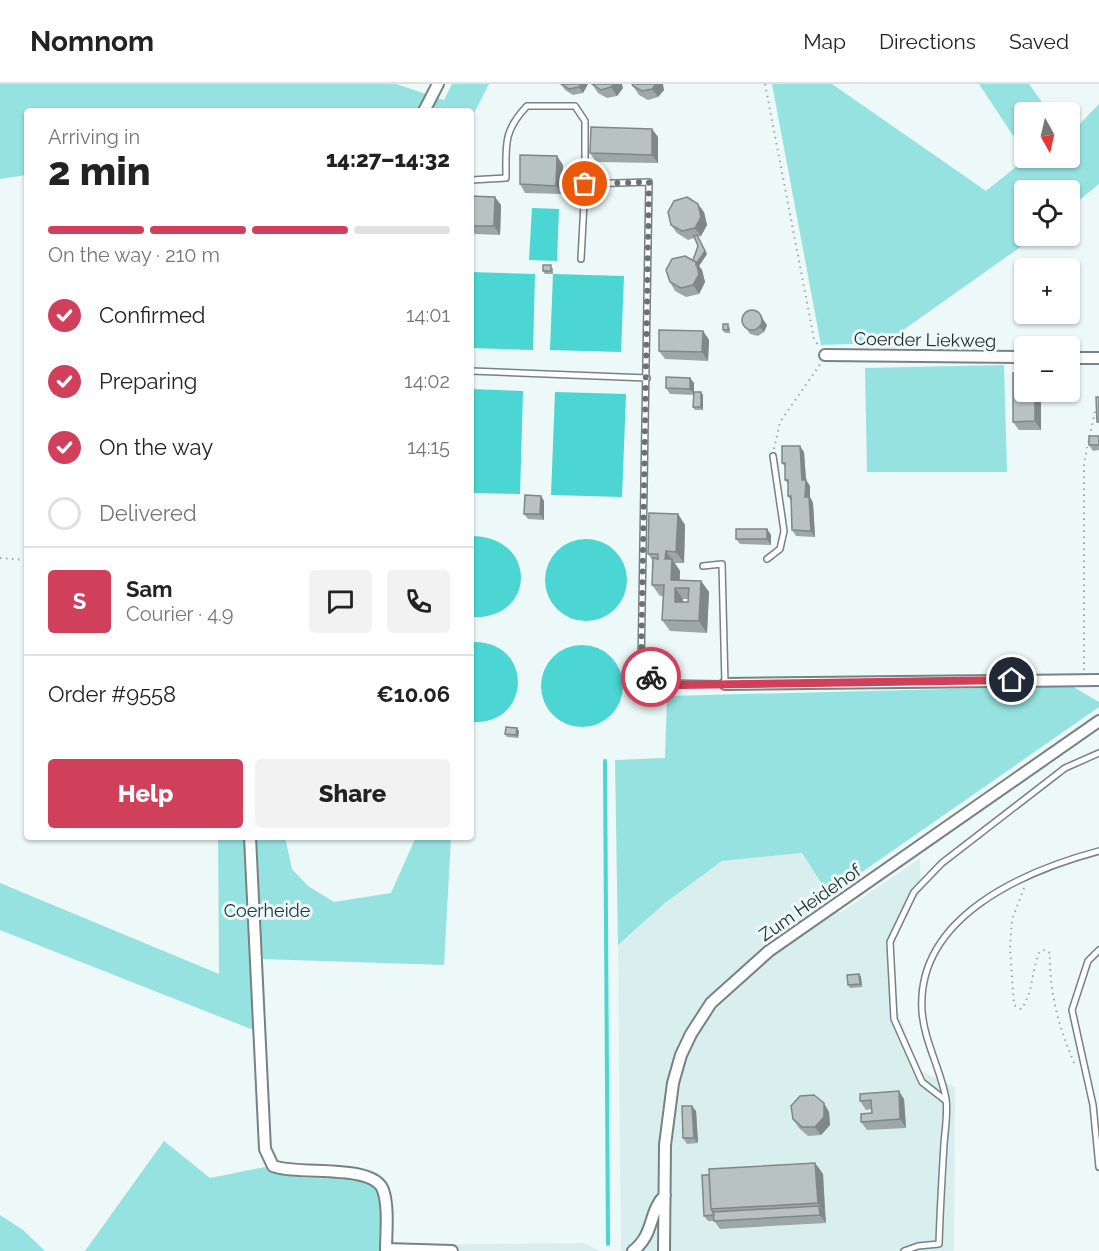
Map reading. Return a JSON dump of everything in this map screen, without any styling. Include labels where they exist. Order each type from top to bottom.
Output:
[{"type":"street","points":[[426,108],[438,84]]},
{"type":"street","name":"Coerder Liekweg","points":[[825,355],[1014,357]]},
{"type":"street","points":[[1080,358],[1099,358]]},
{"type":"street","points":[[725,684],[1084,678],[1099,680]]},
{"type":"street","name":"Zum Heidehof","points":[[664,1251],[668,1111],[673,1083],[681,1055],[691,1034],[711,1003],[769,951],[1099,721]]},
{"type":"street","points":[[250,840],[265,1149],[273,1166],[287,1171],[365,1174],[378,1181],[383,1192],[386,1250],[452,1251]]},
{"type":"street","name":"Zum Heidehof","points":[[633,1251],[647,1235],[655,1206],[664,1195]]},
{"type":"lane","points":[[474,180],[506,178],[507,135],[512,122],[527,106],[575,106],[585,121],[585,184],[581,259]]},
{"type":"lane","points":[[585,184],[649,182],[641,667],[656,683],[725,684],[722,564],[703,566]]},
{"type":"lane","points":[[474,371],[647,378]]},
{"type":"lane","points":[[767,559],[780,549],[784,531],[773,456]]},
{"type":"lane","points":[[946,1100],[922,1082],[894,1019],[890,942],[914,892],[942,863],[1065,768],[1099,753]]},
{"type":"lane","points":[[904,1251],[918,1246],[939,1248],[946,1100],[922,1012],[924,982],[932,956],[950,931],[972,908],[1056,862],[1099,851]]},
{"type":"lane","points":[[1099,950],[1088,961],[1072,1011],[1093,1105],[1099,1167]]},
{"type":"path","points":[[765,84],[814,339],[825,355],[818,369],[780,422],[773,456]]},
{"type":"path","points":[[1084,678],[1084,463],[1097,405]]},
{"type":"path","points":[[0,558],[24,560]]},
{"type":"path","points":[[1027,877],[1012,920],[1010,948],[1014,1005],[1022,1009],[1028,1001],[1035,961],[1040,951],[1045,950],[1050,953],[1053,997],[1062,1033],[1078,1073]]},
{"type":"shaded area","points":[[532,208],[559,209],[557,261],[529,260]]},
{"type":"shaded area","points":[[474,272],[535,274],[533,350],[474,348]]},
{"type":"shaded area","points":[[553,274],[624,276],[621,352],[550,350]]},
{"type":"shaded area","points":[[474,389],[523,391],[520,494],[474,493]]},
{"type":"shaded area","points":[[555,392],[626,394],[622,497],[551,495]]},
{"type":"shaded area","points":[[474,536],[495,541],[510,550],[518,564],[521,579],[517,594],[508,606],[492,615],[474,617]]},
{"type":"shaded area","points":[[586,539],[602,542],[615,551],[624,564],[627,580],[624,596],[615,609],[602,618],[586,621],[570,618],[557,609],[548,596],[545,580],[548,564],[557,551],[570,542]]},
{"type":"shaded area","points":[[474,642],[492,645],[506,654],[515,667],[518,682],[515,698],[506,711],[491,720],[474,722]]},
{"type":"shaded area","points":[[582,645],[598,648],[611,657],[620,670],[623,686],[620,702],[611,715],[598,724],[582,727],[566,724],[553,715],[544,702],[541,686],[544,670],[553,657],[566,648]]},
{"type":"shaded area","points":[[802,853],[840,913],[920,858],[921,893],[911,905],[900,926],[893,949],[891,969],[893,999],[920,1071],[955,1087],[954,1251],[621,1251],[618,945],[665,903],[722,861]]},
{"type":"shaded area","points":[[583,1243],[600,1251],[390,1251],[389,1245]]},
{"type":"green space","points":[[0,84],[396,84],[444,100],[452,84],[489,84],[474,113],[474,108],[24,108],[24,175],[0,179]]},
{"type":"green space","points":[[772,84],[832,84],[986,191],[1015,168],[1080,168],[1080,124],[1099,104],[1099,184],[1080,200],[1080,180],[1014,180],[1014,246],[1022,246],[885,343],[821,345]]},
{"type":"green space","points":[[979,84],[1029,84],[1042,102],[1014,102],[1014,137]]},
{"type":"green space","points":[[1004,365],[1007,472],[867,472],[865,368]]},
{"type":"green space","points":[[1072,686],[1099,702],[1099,707],[829,895],[802,853],[722,861],[665,903],[618,945],[615,760],[665,758],[667,696]]},
{"type":"green space","name":"Coerheide","points":[[218,840],[286,840],[292,869],[308,886],[334,902],[391,893],[415,840],[451,840],[444,965],[262,959],[261,1033],[0,930],[0,883],[219,974]]},
{"type":"green space","points":[[164,1141],[210,1178],[265,1167],[274,1172],[299,1177],[365,1178],[373,1183],[381,1200],[383,1210],[382,1251],[85,1251]]},
{"type":"green space","points":[[0,1215],[23,1230],[45,1251],[0,1251]]},
{"type":"building","points":[[561,84],[581,84],[579,87],[569,89]]},
{"type":"building","points":[[592,84],[614,84],[601,90]]},
{"type":"building","points":[[632,84],[656,84],[652,89],[642,91]]},
{"type":"building","points":[[591,127],[652,129],[652,155],[590,153]]},
{"type":"building","points":[[520,155],[557,156],[556,186],[520,184]]},
{"type":"building","points":[[474,196],[495,197],[494,226],[474,226]]},
{"type":"building","points":[[687,197],[698,204],[701,217],[695,228],[682,231],[671,225],[668,212],[674,201]]},
{"type":"building","points":[[697,235],[705,251],[696,264],[693,260],[698,246],[694,236]]},
{"type":"building","points":[[685,256],[696,262],[699,274],[693,285],[681,288],[670,282],[666,270],[672,259]]},
{"type":"building","points":[[543,265],[551,265],[551,271],[543,271]]},
{"type":"building","points":[[752,310],[759,313],[762,320],[759,327],[752,330],[745,327],[742,320],[745,313]]},
{"type":"building","points":[[723,324],[728,324],[728,330],[723,330]]},
{"type":"building","points":[[659,330],[703,331],[702,352],[659,351]]},
{"type":"building","points":[[1014,373],[1014,402],[1035,402],[1035,421],[1013,422]]},
{"type":"building","points":[[666,377],[690,378],[690,389],[666,388]]},
{"type":"building","points":[[694,392],[701,392],[701,407],[693,407]]},
{"type":"building","points":[[1096,397],[1099,397],[1099,422],[1097,422]]},
{"type":"building","points":[[1089,436],[1099,436],[1099,445],[1089,445]]},
{"type":"building","points":[[782,446],[800,446],[802,480],[806,480],[805,497],[809,497],[811,531],[792,530],[791,496],[788,496],[788,480],[785,480]]},
{"type":"building","points":[[525,495],[541,496],[540,514],[524,514]]},
{"type":"building","points":[[649,513],[678,514],[676,552],[666,551],[665,559],[672,559],[671,580],[701,581],[699,621],[662,620],[664,585],[652,585],[653,558],[658,559],[658,554],[648,554]],"holes":[[[675,588],[689,588],[688,602],[675,602]]]},
{"type":"building","points":[[736,529],[767,529],[767,539],[736,539]]},
{"type":"building","points":[[506,727],[517,728],[516,735],[505,734]]},
{"type":"building","points":[[859,974],[860,984],[848,985],[847,975]]},
{"type":"building","points":[[899,1091],[900,1119],[861,1122],[861,1114],[872,1113],[871,1100],[860,1101],[860,1094]]},
{"type":"building","points":[[814,1095],[824,1103],[824,1117],[815,1127],[802,1127],[793,1119],[791,1106],[800,1096]]},
{"type":"building","points":[[682,1106],[692,1106],[694,1138],[683,1138]]},
{"type":"building","points":[[815,1163],[818,1203],[711,1209],[709,1169]]},
{"type":"building","points":[[702,1175],[709,1175],[711,1209],[714,1215],[704,1216]]},
{"type":"building","points":[[819,1206],[820,1215],[714,1221],[713,1212]]},
{"type":"waterway","points":[[605,761],[608,1244]]},
{"type":"way so far","points":[[585,184],[649,182],[641,667],[651,677]]},
{"type":"route","points":[[651,677],[656,683],[680,685],[1012,680]]}]
